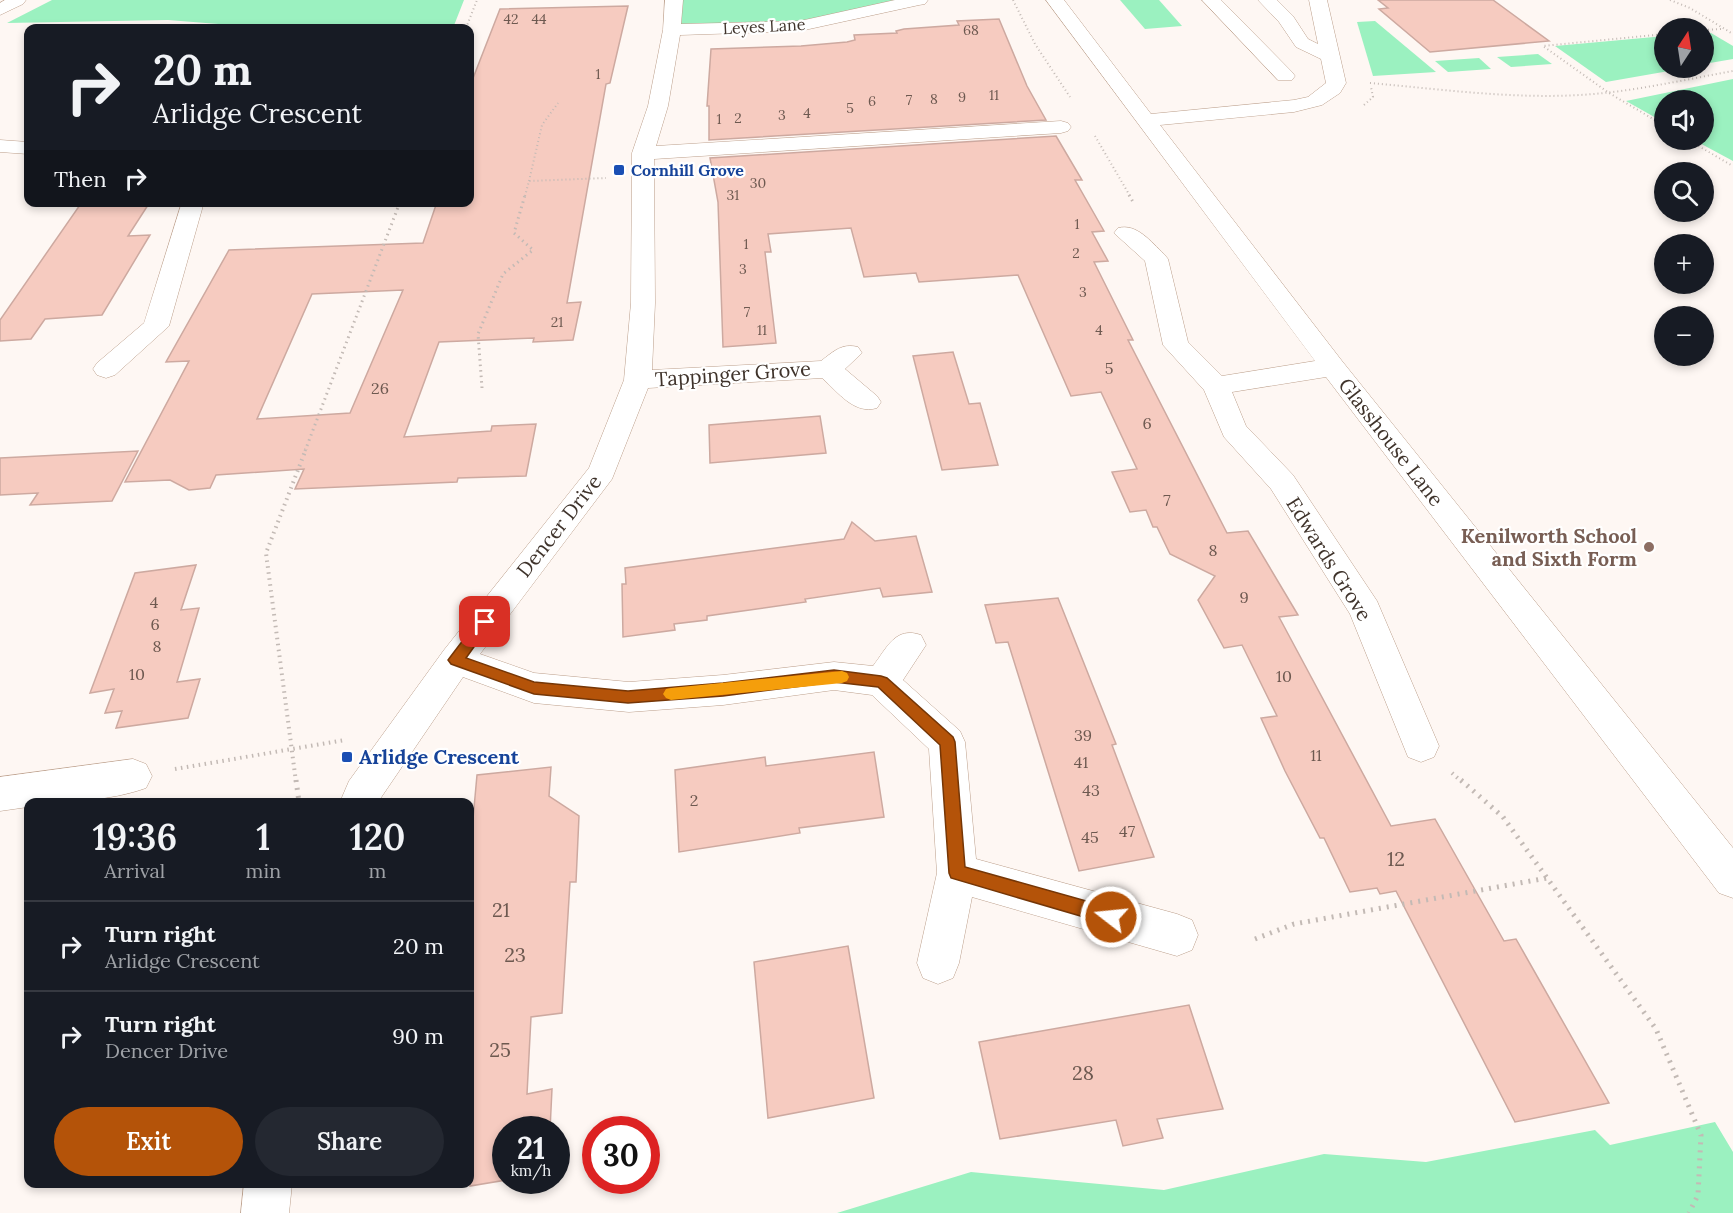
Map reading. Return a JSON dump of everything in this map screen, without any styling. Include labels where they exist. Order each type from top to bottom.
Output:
[{"type":"street","points":[[0,10],[17,0]]},
{"type":"street","points":[[672,30],[674,0]]},
{"type":"street","name":"Leyes Lane","points":[[672,30],[800,26],[919,0]]},
{"type":"street","name":"Glasshouse Lane","points":[[1055,0],[1333,367],[1733,879]]},
{"type":"street","points":[[1211,0],[1285,76]]},
{"type":"street","points":[[1267,0],[1287,20],[1277,30]]},
{"type":"street","points":[[1147,120],[1294,106],[1315,101],[1333,89],[1336,83],[1318,0]]},
{"type":"street","name":"Dencer Drive","points":[[360,798],[456,660],[602,472],[638,380],[643,303],[643,165],[658,106],[672,30]]},
{"type":"street","points":[[1243,32],[1277,30],[1308,47],[1331,56]]},
{"type":"street","points":[[643,165],[1061,127]]},
{"type":"street","points":[[0,146],[24,148]]},
{"type":"street","points":[[106,369],[156,326],[192,207]]},
{"type":"street","name":"Edwards Grove","points":[[1126,233],[1156,259],[1176,345],[1216,386],[1234,430],[1282,482],[1365,610],[1421,746]]},
{"type":"street","name":"Tappinger Grove","points":[[638,380],[838,361],[867,402]]},
{"type":"street","points":[[1216,386],[1333,367]]},
{"type":"street","points":[[881,682],[909,645]]},
{"type":"street","points":[[456,660],[534,688],[628,697],[723,690],[834,676],[881,682],[947,742],[957,873],[938,963]]},
{"type":"street","points":[[0,794],[133,776]]},
{"type":"street","points":[[957,873],[1177,935]]},
{"type":"street","points":[[265,1213],[268,1188]]},
{"type":"path","points":[[468,24],[477,0]]},
{"type":"path","points":[[1013,0],[1035,44],[1089,125],[1142,218],[1126,233]]},
{"type":"path","points":[[1670,0],[1690,8],[1733,34]]},
{"type":"path","points":[[1714,29],[1723,28]]},
{"type":"path","points":[[1543,46],[1654,35]]},
{"type":"path","points":[[1538,42],[1609,93],[1654,120]]},
{"type":"path","points":[[1370,83],[1524,96],[1609,93],[1733,70]]},
{"type":"path","points":[[482,388],[478,334],[502,274],[533,250],[514,233],[542,125],[558,104]]},
{"type":"path","points":[[1061,127],[1089,125]]},
{"type":"path","points":[[1705,150],[1733,166]]},
{"type":"path","points":[[529,181],[643,165]]},
{"type":"path","points":[[298,798],[266,553],[398,207]]},
{"type":"path","points":[[133,776],[407,730]]},
{"type":"path","points":[[1421,746],[1503,817],[1656,1029],[1701,1135],[1698,1196],[1689,1213]]},
{"type":"path","points":[[1255,939],[1294,924],[1547,878]]},
{"type":"green space","points":[[52,0],[464,0],[455,24],[218,24],[168,20],[7,23]]},
{"type":"green space","points":[[674,0],[919,0],[800,26],[672,30]]},
{"type":"green space","points":[[1120,0],[1159,0],[1182,26],[1145,29]]},
{"type":"green space","points":[[1375,21],[1436,72],[1373,76],[1357,22]]},
{"type":"green space","points":[[1714,35],[1733,46],[1733,59],[1714,62]]},
{"type":"green space","points":[[1654,37],[1654,74],[1606,82],[1555,46]]},
{"type":"green space","points":[[1538,54],[1552,64],[1511,67],[1497,57]]},
{"type":"green space","points":[[1479,58],[1491,69],[1448,72],[1435,61]]},
{"type":"green space","points":[[1733,79],[1733,161],[1713,150],[1714,90],[1680,90]]},
{"type":"green space","points":[[1654,95],[1654,117],[1626,101]]},
{"type":"green space","points":[[1715,1122],[1733,1152],[1733,1213],[837,1213],[971,1172],[1164,1190],[1324,1154],[1426,1162],[1595,1130],[1610,1145]]},
{"type":"building","points":[[1378,0],[1493,0],[1549,41],[1430,52],[1379,9],[1388,8]]},
{"type":"building","points":[[628,6],[610,83],[606,84],[567,303],[581,302],[573,340],[533,342],[534,338],[439,342],[404,437],[491,431],[492,426],[536,424],[526,476],[458,478],[457,482],[295,489],[304,469],[216,475],[210,488],[189,490],[170,480],[125,482],[189,361],[166,362],[229,250],[423,243],[435,207],[474,207],[474,76],[500,9]],"holes":[[[403,290],[350,413],[257,419],[312,294]]]},
{"type":"building","points":[[999,19],[1027,86],[1046,120],[709,140],[709,106],[707,106],[711,49],[847,42],[855,40],[854,35],[897,33],[896,31],[904,29],[959,25],[957,21]]},
{"type":"building","points":[[1056,136],[1082,180],[1075,180],[1104,231],[1092,232],[1108,261],[1094,262],[1133,340],[1128,340],[1227,533],[1248,531],[1298,615],[1279,617],[1391,826],[1435,819],[1504,941],[1516,939],[1609,1103],[1515,1122],[1396,891],[1380,894],[1377,888],[1350,892],[1324,838],[1320,838],[1285,771],[1261,718],[1277,716],[1242,645],[1224,648],[1198,600],[1215,576],[1170,554],[1157,527],[1153,527],[1146,510],[1130,512],[1112,472],[1137,469],[1101,392],[1071,396],[1018,275],[919,282],[916,273],[864,277],[851,228],[768,234],[771,252],[765,252],[776,343],[723,347],[718,202],[710,158]]},
{"type":"building","points":[[79,207],[147,207],[128,236],[150,235],[102,315],[45,319],[31,339],[0,341],[0,320]]},
{"type":"building","points":[[953,352],[969,404],[980,403],[998,465],[942,470],[913,356]]},
{"type":"building","points":[[820,416],[826,453],[710,463],[709,425]]},
{"type":"building","points":[[138,451],[112,501],[30,505],[38,493],[0,495],[0,458]]},
{"type":"building","points":[[852,522],[875,541],[916,536],[932,592],[883,597],[880,588],[805,599],[806,602],[707,616],[707,620],[674,624],[675,630],[623,637],[622,584],[626,584],[625,568],[844,539]]},
{"type":"building","points":[[196,565],[181,610],[199,608],[177,682],[200,679],[188,718],[116,728],[122,711],[105,713],[114,689],[90,693],[135,573]]},
{"type":"building","points":[[1058,598],[1116,744],[1112,745],[1154,857],[1079,871],[1008,642],[996,643],[985,605]]},
{"type":"building","points":[[874,752],[884,817],[799,828],[800,833],[679,852],[675,770],[765,757],[766,766]]},
{"type":"building","points":[[551,767],[549,796],[579,816],[576,882],[570,882],[562,1013],[531,1017],[527,1094],[552,1089],[551,1116],[492,1116],[492,1182],[474,1185],[474,808],[477,775]]},
{"type":"building","points":[[848,946],[874,1098],[768,1118],[754,962]]},
{"type":"building","points":[[1189,1005],[1223,1109],[1157,1119],[1163,1138],[1123,1146],[1116,1120],[1000,1139],[979,1042]]},
{"type":"slow traffic","points":[[671,694],[842,677]]},
{"type":"place","name":"Cornhill Grove","points":[[619,170]]},
{"type":"place","name":"Kenilworth School and Sixth Form","points":[[1649,547]]},
{"type":"place","name":"Arlidge Crescent","points":[[347,757]]},
{"type":"route","points":[[485,622],[456,660],[534,688],[628,697],[723,690],[834,676],[881,682],[947,742],[957,873],[1111,917]]}]
